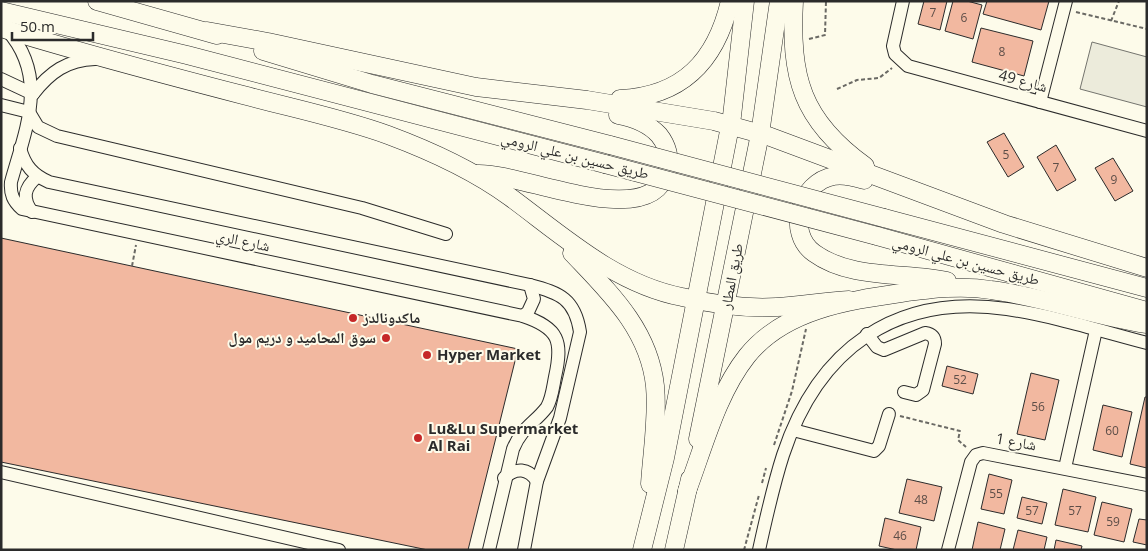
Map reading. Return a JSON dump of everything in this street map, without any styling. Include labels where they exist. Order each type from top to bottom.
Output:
[{"type":"highway","name":"طريق حسين بن علي الرومي","points":[[97,1],[207,31],[338,74],[1147,288]]},
{"type":"highway","points":[[587,100],[639,98],[665,90],[685,79],[702,64],[716,42],[730,1]]},
{"type":"highway","name":"طريق المطار","points":[[642,550],[665,458],[730,125],[745,1]]},
{"type":"highway","name":"طريق المطار","points":[[674,550],[760,134],[779,1]]},
{"type":"highway","points":[[794,1],[793,53],[798,79],[809,104],[835,142],[884,179]]},
{"type":"highway","name":"طريق حسين بن علي الرومي","points":[[1,11],[187,55],[605,164],[877,236],[1147,311]]},
{"type":"highway","points":[[4,29],[101,58],[339,120],[386,134],[432,152],[476,174],[593,258],[628,278],[661,292],[696,300],[726,304],[777,307],[947,287],[969,287]]},
{"type":"highway","points":[[207,31],[268,42],[476,87],[587,100],[730,125],[760,134],[1004,224],[1147,268]]},
{"type":"highway","points":[[476,174],[504,176],[606,200],[636,199],[650,194],[661,185],[667,172],[669,158],[662,139],[643,123],[600,111],[587,100]]},
{"type":"highway","points":[[884,179],[869,181],[849,176],[832,176],[818,182],[806,194],[800,208],[798,224],[803,239],[812,252],[827,261],[849,268],[930,278],[969,287],[1015,294],[1147,324]]},
{"type":"highway","points":[[540,220],[619,304],[634,325],[647,352],[655,387],[655,403],[646,530]]},
{"type":"highway","points":[[687,491],[723,398],[738,369],[759,343],[772,333],[810,312],[849,300]]},
{"type":"street","points":[[898,57],[893,40],[903,1]]},
{"type":"street","points":[[1040,102],[1065,5]]},
{"type":"street","name":"شارع الري","points":[[4,29],[17,40],[26,59],[32,79],[33,94],[20,148],[7,173],[10,192],[14,202],[22,209],[523,316],[540,322],[552,330],[558,344],[559,359],[550,401],[520,434],[513,449],[504,478],[489,550]]},
{"type":"street","name":"شارع 49","points":[[898,57],[920,70],[1147,131]]},
{"type":"street","name":"شارع الري","points":[[33,94],[45,78],[62,66],[80,59],[101,58]]},
{"type":"street","points":[[1,78],[33,94]]},
{"type":"street","points":[[1,105],[29,112],[38,127],[57,136],[362,208],[446,234]]},
{"type":"street","points":[[20,148],[26,164],[37,177],[29,184],[25,193],[26,204],[32,212]]},
{"type":"street","name":"شارع الري","points":[[37,177],[49,182],[530,286],[561,296],[572,306],[578,318],[580,332],[560,418],[537,481],[524,550]]},
{"type":"street","points":[[523,316],[532,306],[534,299],[530,286]]},
{"type":"street","points":[[758,550],[776,477],[793,430],[808,399],[825,372],[867,334],[894,320],[922,310],[956,307],[1014,310],[1147,343]]},
{"type":"street","points":[[1065,468],[1096,330]]},
{"type":"street","points":[[867,334],[877,347],[884,350],[925,333],[930,334],[934,338],[935,344],[923,390],[916,395],[904,392]]},
{"type":"street","points":[[793,430],[874,451],[880,446],[889,414]]},
{"type":"street","name":"شارع 1","points":[[948,550],[968,471],[976,455],[992,453],[1147,485]]},
{"type":"street","points":[[504,478],[515,471],[522,470],[528,472],[537,481]]},
{"type":"street","points":[[1,472],[339,550]]},
{"type":"path","points":[[806,40],[825,35],[826,1]]},
{"type":"path","points":[[1111,21],[1119,1]]},
{"type":"path","points":[[1065,5],[1111,21],[1146,28]]},
{"type":"path","points":[[837,89],[856,80],[879,78],[898,57]]},
{"type":"path","points":[[132,266],[139,235]]},
{"type":"path","points":[[773,445],[792,391],[810,312]]},
{"type":"path","points":[[889,414],[960,431],[958,440],[976,455]]},
{"type":"path","points":[[744,550],[767,464]]},
{"type":"shaded area","points":[[1092,42],[1147,57],[1147,107],[1080,89]]},
{"type":"building","points":[[924,1],[947,1],[940,30],[918,24]]},
{"type":"building","points":[[953,1],[967,1],[982,5],[973,39],[945,31]]},
{"type":"building","points":[[987,1],[1049,1],[1041,30],[983,14]]},
{"type":"building","points":[[981,28],[1033,41],[1024,76],[972,62]]},
{"type":"building","points":[[1004,133],[1024,167],[1008,177],[987,142]]},
{"type":"building","points":[[1056,145],[1076,180],[1057,191],[1037,157]]},
{"type":"building","points":[[1113,158],[1133,191],[1115,201],[1095,168]]},
{"type":"building","points":[[1,238],[518,349],[468,550],[428,550],[1,462]]},
{"type":"building","points":[[947,366],[978,374],[973,394],[942,386]]},
{"type":"building","points":[[1031,373],[1059,380],[1045,440],[1017,434]]},
{"type":"building","points":[[1145,397],[1147,397],[1147,468],[1130,464]]},
{"type":"building","points":[[1103,405],[1132,412],[1122,457],[1093,450]]},
{"type":"building","points":[[989,474],[1012,480],[1004,514],[981,509]]},
{"type":"building","points":[[907,479],[942,487],[934,521],[899,513]]},
{"type":"building","points":[[1063,489],[1096,497],[1088,532],[1055,525]]},
{"type":"building","points":[[1022,497],[1047,503],[1042,524],[1017,518]]},
{"type":"building","points":[[1102,502],[1132,509],[1124,542],[1094,535]]},
{"type":"building","points":[[885,518],[921,527],[916,550],[897,550],[879,546]]},
{"type":"building","points":[[1139,519],[1147,520],[1147,545],[1133,542]]},
{"type":"building","points":[[978,522],[1005,529],[1000,550],[972,550]]},
{"type":"building","points":[[1018,530],[1047,537],[1044,550],[1013,550]]},
{"type":"building","points":[[1056,540],[1082,546],[1081,550],[1054,550]]},
{"type":"place","name":"ماكدونالدز","points":[[353,318]]},
{"type":"place","name":"سوق المحاميد و دريم مول","points":[[386,338]]},
{"type":"place","name":"Hyper Market","points":[[427,355]]},
{"type":"place","name":"Lu&Lu Supermarket Al Rai","points":[[418,438]]}]
